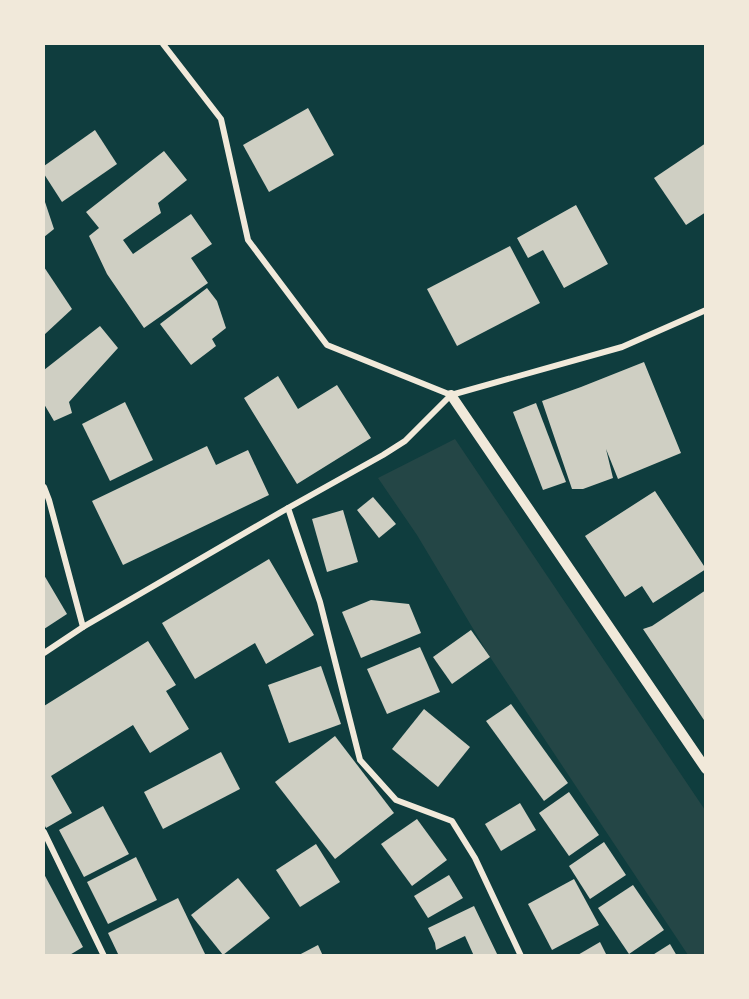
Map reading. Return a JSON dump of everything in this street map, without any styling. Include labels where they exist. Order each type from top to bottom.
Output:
[{"type":"street","points":[[163,44],[221,119],[248,240],[327,345],[451,395],[705,769]]},
{"type":"street","points":[[44,653],[83,627],[383,455],[405,441],[451,395],[622,346],[705,310]]},
{"type":"street","points":[[44,487],[83,627]]},
{"type":"street","points":[[288,508],[320,602],[360,760],[396,801],[452,821],[475,858],[520,956]]},
{"type":"street","points":[[44,832],[104,956]]},
{"type":"shaded area","points":[[455,439],[705,810],[705,955],[688,955],[490,657],[417,535],[378,478]]},
{"type":"building","points":[[308,108],[334,155],[269,192],[243,145]]},
{"type":"building","points":[[95,130],[117,164],[62,202],[44,174],[44,166]]},
{"type":"building","points":[[706,143],[706,212],[686,225],[654,178]]},
{"type":"building","points":[[164,151],[187,180],[158,203],[161,213],[123,240],[133,254],[191,214],[212,244],[191,258],[208,283],[144,328],[107,274],[89,236],[99,228],[86,212]]},
{"type":"building","points":[[44,199],[54,229],[44,237]]},
{"type":"building","points":[[576,205],[608,264],[564,288],[543,250],[528,258],[517,238]]},
{"type":"building","points":[[510,246],[540,303],[457,346],[427,289]]},
{"type":"building","points":[[44,267],[72,309],[44,335]]},
{"type":"building","points":[[207,288],[217,301],[226,328],[212,339],[216,346],[191,365],[160,324]]},
{"type":"building","points":[[100,326],[118,348],[69,402],[72,413],[54,421],[44,404],[44,370]]},
{"type":"building","points":[[644,362],[681,453],[618,479],[606,449],[613,478],[583,489],[572,489],[542,401]]},
{"type":"building","points":[[278,376],[298,409],[337,385],[371,438],[297,484],[244,398]]},
{"type":"building","points":[[125,402],[153,460],[110,481],[82,424]]},
{"type":"building","points":[[536,403],[566,482],[543,490],[513,412]]},
{"type":"building","points":[[207,446],[216,465],[248,450],[269,495],[123,565],[92,501]]},
{"type":"building","points":[[655,491],[706,569],[653,603],[642,586],[625,597],[585,536]]},
{"type":"building","points":[[373,497],[396,524],[379,538],[357,510]]},
{"type":"building","points":[[343,510],[358,562],[327,572],[312,519]]},
{"type":"building","points":[[269,559],[314,635],[266,664],[255,643],[195,679],[162,623]]},
{"type":"building","points":[[44,575],[67,614],[44,629]]},
{"type":"building","points":[[706,590],[706,723],[643,629],[652,626]]},
{"type":"building","points":[[371,600],[409,604],[421,633],[361,658],[342,612]]},
{"type":"building","points":[[471,630],[490,657],[452,684],[433,657]]},
{"type":"building","points":[[148,641],[176,685],[166,691],[189,729],[150,753],[133,725],[51,776],[72,813],[46,828],[44,824],[44,706]]},
{"type":"building","points":[[420,647],[440,692],[387,714],[367,669]]},
{"type":"building","points":[[321,666],[341,724],[289,743],[268,685]]},
{"type":"building","points":[[511,704],[568,783],[544,801],[486,721]]},
{"type":"building","points":[[424,709],[470,747],[438,787],[392,749]]},
{"type":"building","points":[[335,736],[394,813],[335,859],[275,782]]},
{"type":"building","points":[[221,752],[240,789],[163,829],[144,792]]},
{"type":"building","points":[[569,792],[599,835],[569,856],[539,813]]},
{"type":"building","points":[[520,803],[536,830],[501,851],[485,824]]},
{"type":"building","points":[[103,806],[129,854],[84,877],[59,830]]},
{"type":"building","points":[[417,819],[447,860],[412,886],[381,844]]},
{"type":"building","points":[[604,842],[626,875],[590,899],[569,866]]},
{"type":"building","points":[[316,844],[340,882],[300,907],[276,870]]},
{"type":"building","points":[[136,857],[157,900],[108,924],[87,882]]},
{"type":"building","points":[[44,874],[83,947],[68,956],[44,956]]},
{"type":"building","points":[[449,875],[463,898],[428,918],[414,896]]},
{"type":"building","points":[[238,878],[270,918],[223,955],[191,915]]},
{"type":"building","points":[[574,879],[599,925],[552,950],[528,904]]},
{"type":"building","points":[[633,885],[664,930],[629,954],[598,908]]},
{"type":"building","points":[[178,898],[206,956],[119,956],[108,933]]},
{"type":"building","points":[[474,906],[498,956],[474,956],[465,936],[436,950],[428,928]]},
{"type":"building","points":[[600,942],[607,956],[576,956]]},
{"type":"building","points":[[670,944],[677,956],[651,956]]},
{"type":"building","points":[[318,945],[323,956],[297,956]]}]
